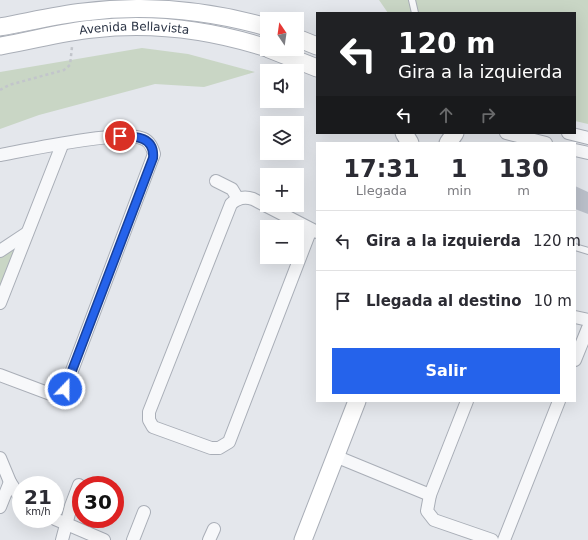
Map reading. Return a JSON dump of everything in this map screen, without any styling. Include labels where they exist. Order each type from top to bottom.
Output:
[{"type":"street","name":"Avenida Bellavista","points":[[0,27],[91,8],[180,10],[225,16],[260,25]]},
{"type":"street","name":"Avenida Bellavista","points":[[0,46],[85,30],[132,26],[191,30],[260,47]]},
{"type":"street","points":[[304,41],[316,46]]},
{"type":"street","name":"Avenida Bellavista","points":[[286,56],[316,68]]},
{"type":"street","points":[[510,134],[542,142]]},
{"type":"street","points":[[572,134],[588,138]]},
{"type":"street","points":[[0,155],[120,136],[138,137],[151,144],[153,149],[153,158],[65,389],[59,394],[53,395],[0,375]]},
{"type":"street","points":[[0,303],[62,144]]},
{"type":"street","points":[[576,150],[588,153]]},
{"type":"street","points":[[216,181],[232,189],[238,198]]},
{"type":"street","points":[[243,197],[253,199],[314,231],[229,442],[219,448],[212,448],[158,430],[150,423],[149,412],[229,209],[238,198],[243,197]]},
{"type":"street","points":[[0,251],[27,233]]},
{"type":"street","points":[[576,317],[588,320]]},
{"type":"street","points":[[576,358],[588,328]]},
{"type":"street","points":[[303,540],[356,402]]},
{"type":"street","points":[[467,402],[430,495],[427,511],[434,520],[492,540]]},
{"type":"street","points":[[504,540],[559,402]]},
{"type":"street","points":[[335,456],[386,475],[430,495]]},
{"type":"street","points":[[0,458],[12,485]]},
{"type":"street","points":[[0,507],[10,482]]},
{"type":"street","points":[[62,540],[72,506]]},
{"type":"street","points":[[133,540],[144,512]]},
{"type":"street","points":[[66,524],[104,540]]},
{"type":"lane","points":[[412,0],[415,12]]},
{"type":"lane","points":[[576,247],[588,250]]},
{"type":"path","points":[[0,90],[9,85],[64,70],[70,65],[72,43],[65,45]]},
{"type":"green space","points":[[379,0],[588,0],[588,124],[576,121],[576,12],[387,12]]},
{"type":"green space","points":[[142,48],[188,54],[255,72],[204,87],[155,84],[39,115],[0,129],[0,72]]},
{"type":"green space","points":[[10,251],[14,251],[0,295],[0,257]]},
{"type":"building","points":[[576,186],[588,192],[588,214],[576,209]]},
{"type":"route","points":[[65,389],[154,154],[151,144],[143,138],[120,136]]}]
